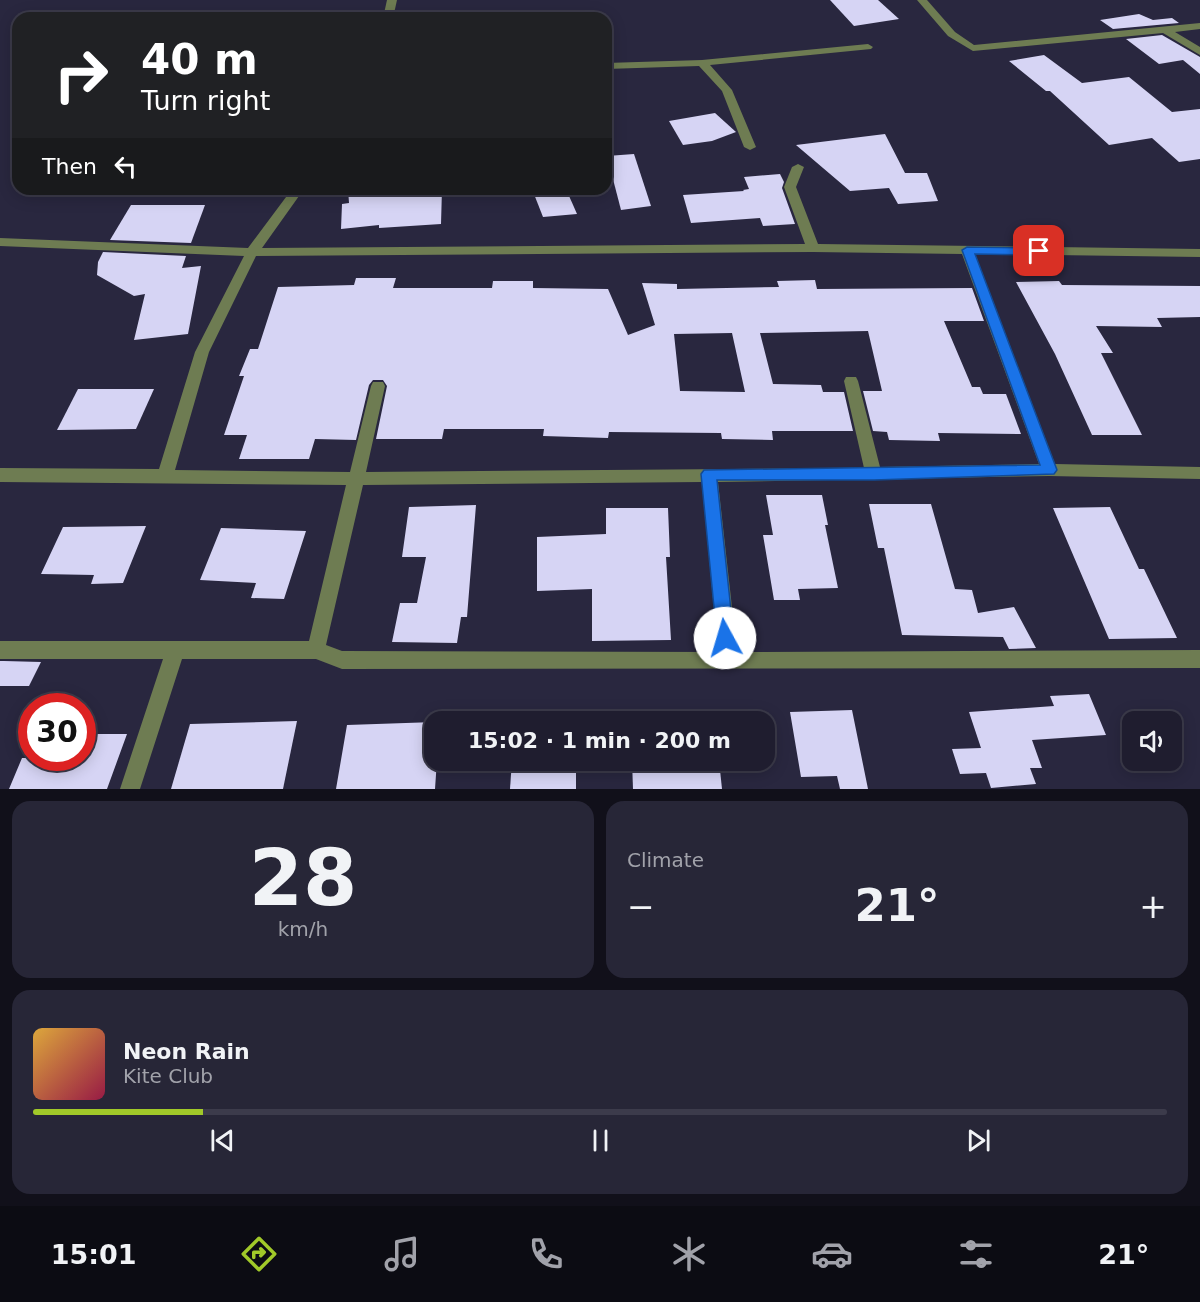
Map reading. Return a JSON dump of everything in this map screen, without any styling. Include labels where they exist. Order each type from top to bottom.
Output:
[{"type":"street","points":[[922,0],[930,12],[966,45],[974,48],[1200,26]]},
{"type":"street","points":[[1164,30],[1200,52]]},
{"type":"street","points":[[612,66],[702,63],[868,48]]},
{"type":"street","points":[[702,63],[727,90],[750,147]]},
{"type":"street","points":[[798,167],[789,187],[813,248]]},
{"type":"street","points":[[165,476],[202,352],[252,252],[294,195]]},
{"type":"street","points":[[0,242],[252,252],[813,248],[1200,253]]},
{"type":"street","points":[[967,250],[1049,470]]},
{"type":"street","points":[[850,381],[874,474]]},
{"type":"street","points":[[316,650],[378,386]]},
{"type":"street","points":[[0,475],[356,478],[874,474],[1049,470],[1200,473]]},
{"type":"street","points":[[709,474],[728,662]]},
{"type":"street","points":[[0,650],[316,650],[342,660],[728,662],[1200,659]]},
{"type":"street","points":[[130,789],[175,650]]},
{"type":"building","points":[[830,0],[878,0],[899,19],[854,26]]},
{"type":"building","points":[[1139,14],[1153,20],[1172,18],[1179,23],[1113,29],[1100,20]]},
{"type":"building","points":[[1162,35],[1200,57],[1200,74],[1183,60],[1159,64],[1126,39]]},
{"type":"building","points":[[1044,55],[1082,83],[1129,77],[1172,112],[1200,109],[1200,159],[1179,162],[1152,138],[1109,145],[1050,91],[1046,91],[1009,61]]},
{"type":"building","points":[[715,113],[736,132],[712,141],[683,145],[669,121]]},
{"type":"building","points":[[885,134],[905,173],[927,173],[938,201],[898,204],[889,188],[850,191],[796,145]]},
{"type":"building","points":[[634,154],[651,206],[621,210],[612,175],[612,156]]},
{"type":"building","points":[[780,174],[784,182],[782,188],[795,224],[763,226],[760,218],[691,223],[683,195],[744,191],[749,189],[744,177]]},
{"type":"building","points":[[348,195],[442,195],[441,224],[379,228],[379,225],[341,229],[342,204],[349,203]]},
{"type":"building","points":[[534,195],[569,195],[577,214],[543,217]]},
{"type":"building","points":[[131,205],[205,205],[191,243],[110,240]]},
{"type":"building","points":[[103,252],[186,256],[182,268],[201,266],[188,334],[134,340],[145,294],[134,296],[97,275],[98,262]]},
{"type":"building","points":[[356,278],[396,278],[393,288],[492,288],[493,281],[533,281],[533,288],[608,289],[628,335],[655,325],[642,283],[677,284],[677,289],[779,287],[777,281],[815,280],[817,289],[972,288],[984,321],[944,321],[972,387],[980,387],[983,394],[1006,394],[1021,434],[938,433],[940,441],[889,440],[887,432],[873,431],[863,391],[882,391],[868,331],[760,333],[773,384],[821,385],[823,392],[844,392],[853,431],[772,431],[773,440],[722,439],[721,433],[609,432],[608,438],[543,436],[544,429],[444,429],[442,439],[376,439],[387,386],[383,380],[373,380],[369,385],[356,440],[315,439],[309,459],[239,459],[247,435],[224,435],[244,376],[239,376],[250,349],[258,349],[278,287],[354,285]],"holes":[[[732,333],[745,392],[680,391],[674,334]]]},
{"type":"building","points":[[1059,281],[1062,285],[1200,286],[1200,317],[1157,318],[1162,327],[1096,326],[1113,353],[1101,353],[1142,435],[1092,435],[1055,354],[1016,282]]},
{"type":"building","points":[[78,389],[154,389],[136,429],[57,430]]},
{"type":"building","points":[[766,495],[822,495],[828,525],[825,525],[838,588],[798,589],[800,600],[774,600],[763,535],[773,535]]},
{"type":"building","points":[[869,504],[931,504],[955,589],[972,590],[978,613],[1014,607],[1036,648],[1009,649],[1003,637],[902,635],[884,548],[878,548]]},
{"type":"building","points":[[476,505],[467,617],[461,617],[457,643],[392,642],[400,603],[417,603],[426,557],[402,557],[409,507]]},
{"type":"building","points":[[1110,507],[1139,569],[1144,569],[1177,638],[1109,639],[1053,508]]},
{"type":"building","points":[[606,508],[668,508],[670,557],[666,557],[671,640],[592,641],[592,589],[537,591],[537,537],[606,534]]},
{"type":"building","points":[[146,526],[123,583],[91,584],[94,575],[41,574],[63,527]]},
{"type":"building","points":[[221,528],[306,531],[284,599],[251,598],[256,583],[200,580]]},
{"type":"building","points":[[0,661],[41,662],[29,686],[0,686]]},
{"type":"building","points":[[1089,694],[1106,735],[1032,740],[1042,768],[1030,768],[1036,784],[991,788],[986,773],[960,774],[952,749],[981,748],[969,712],[1054,706],[1050,696]]},
{"type":"building","points":[[852,710],[868,789],[840,789],[837,776],[801,777],[790,712]]},
{"type":"building","points":[[297,721],[283,789],[171,789],[190,724]]},
{"type":"building","points":[[424,722],[424,771],[436,771],[435,789],[336,789],[347,725]]},
{"type":"building","points":[[96,734],[127,734],[107,789],[9,789],[18,768],[18,771],[96,771]]},
{"type":"building","points":[[511,771],[576,771],[576,789],[510,789]]},
{"type":"building","points":[[632,771],[720,771],[722,789],[633,789]]},
{"type":"route","points":[[725,638],[709,474],[874,474],[1049,470],[967,250],[1039,251]]}]
